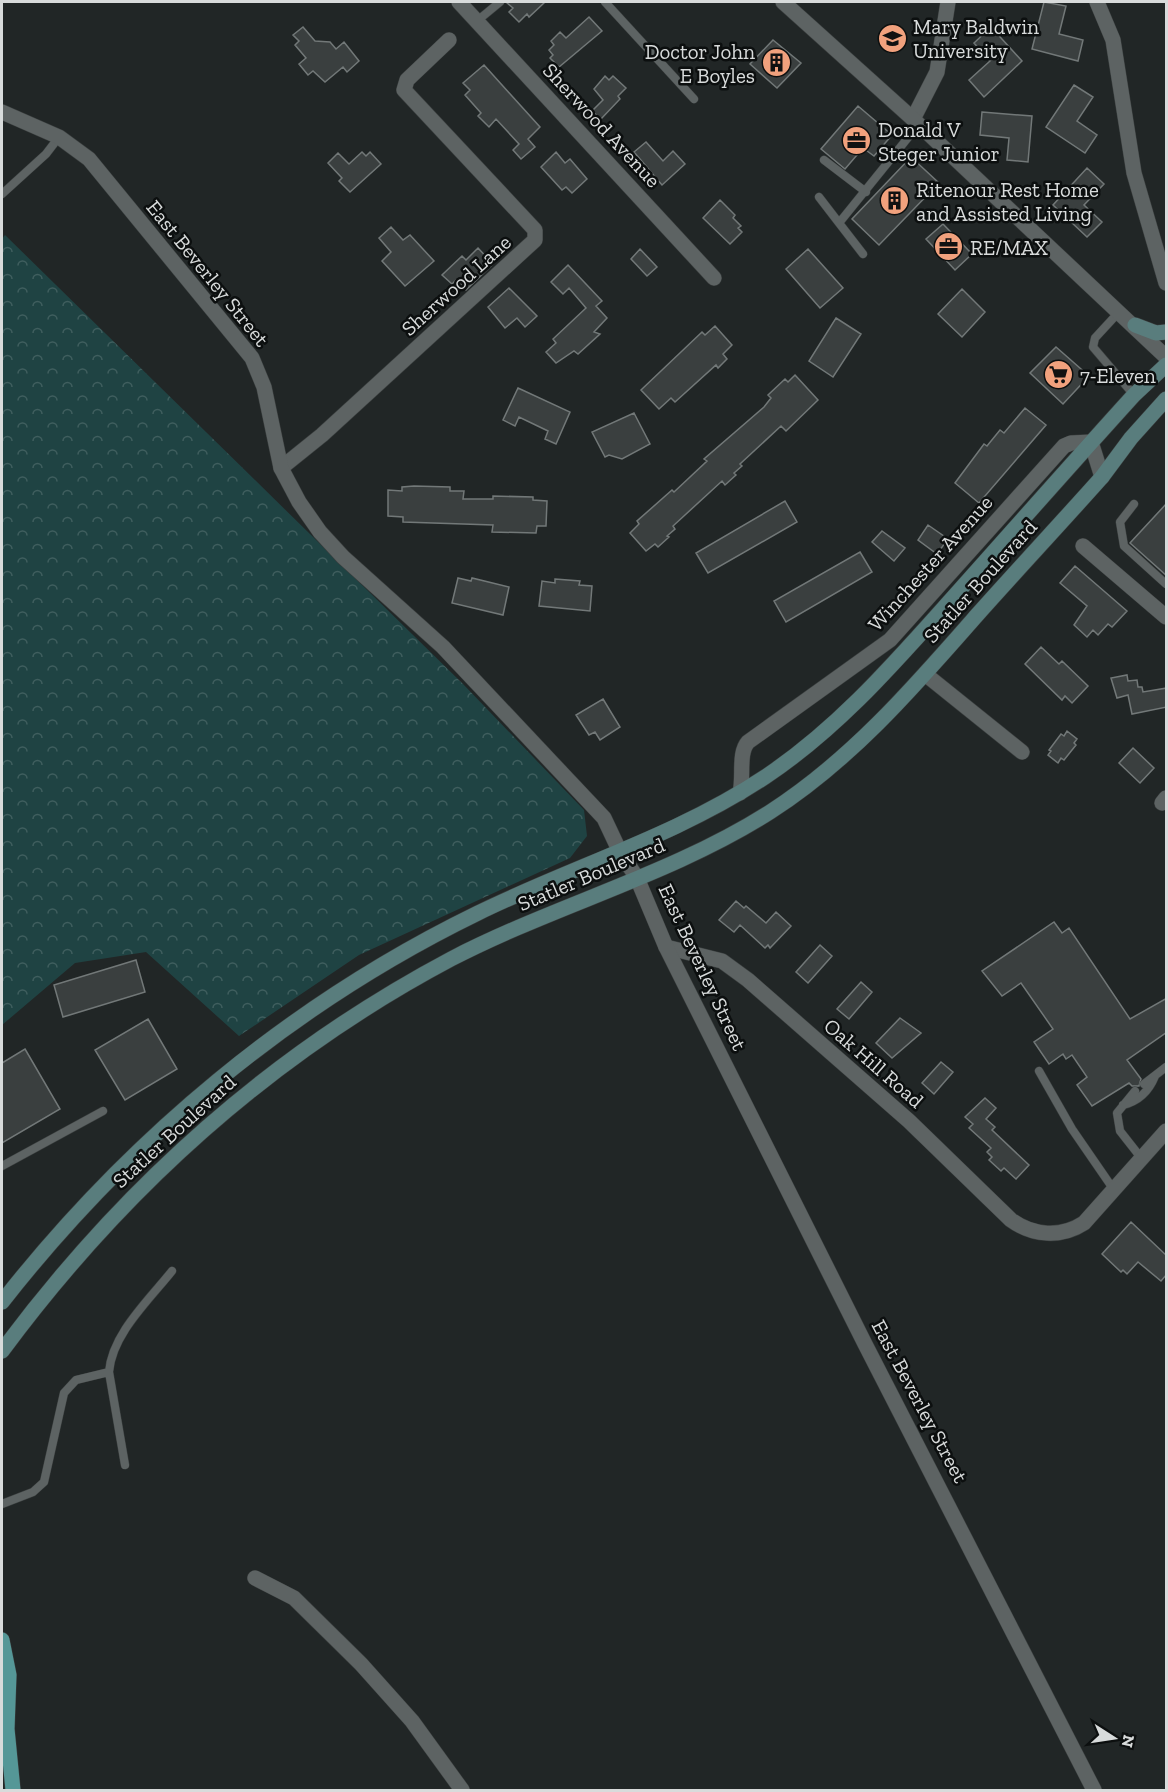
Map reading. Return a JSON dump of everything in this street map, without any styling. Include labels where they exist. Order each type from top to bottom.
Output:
[{"type":"main road","points":[[1134,325],[1156,333],[1167,332]]},
{"type":"main road","name":"Statler Boulevard","points":[[2,1302],[61,1230],[121,1167],[208,1087],[274,1036],[362,978],[447,929],[686,824],[740,793],[791,759],[847,712],[890,668],[1091,442],[1134,395],[1167,365]]},
{"type":"main road","name":"Statler Boulevard","points":[[2,1352],[76,1257],[128,1200],[216,1119],[290,1060],[373,1005],[451,959],[521,926],[699,850],[770,812],[845,754],[925,674],[1102,477],[1131,438],[1167,399]]},
{"type":"main road","points":[[1102,477],[1167,417]]},
{"type":"main road","points":[[2,1640],[9,1675],[7,1729],[13,1791]]},
{"type":"main road","points":[[2,1714],[7,1729]]},
{"type":"street","name":"Sherwood Avenue","points":[[459,2],[714,278]]},
{"type":"street","points":[[783,2],[916,122],[1167,357]]},
{"type":"street","points":[[916,122],[937,72],[948,2]]},
{"type":"street","points":[[1097,2],[1113,40],[1134,173],[1167,283]]},
{"type":"street","name":"Sherwood Lane","points":[[281,468],[322,435],[535,240],[535,230],[404,90],[407,80],[449,40]]},
{"type":"street","name":"East Beverley Street","points":[[2,112],[59,137],[90,159],[252,358],[264,387],[281,468],[299,502],[320,532],[343,557],[443,647],[604,818],[620,852],[637,878],[666,947],[1094,1791]]},
{"type":"street","points":[[1091,442],[1102,477]]},
{"type":"street","name":"Winchester Avenue","points":[[740,793],[744,778],[741,758],[748,742],[883,646],[1059,450],[1071,443],[1091,442]]},
{"type":"street","points":[[1083,546],[1167,617]]},
{"type":"street","points":[[925,674],[1022,752]]},
{"type":"street","name":"Oak Hill Road","points":[[666,947],[722,961],[748,980],[909,1121],[1011,1220],[1027,1229],[1041,1233],[1060,1233],[1080,1226],[1114,1190]]},
{"type":"street","points":[[1114,1190],[1167,1131]]},
{"type":"street","points":[[255,1578],[294,1598],[361,1664],[412,1721],[462,1791]]},
{"type":"lane","points":[[477,21],[500,2]]},
{"type":"lane","points":[[605,2],[694,99]]},
{"type":"lane","points":[[839,224],[866,192],[916,122]]},
{"type":"lane","points":[[2,194],[46,154],[59,137]]},
{"type":"lane","points":[[824,160],[866,192]]},
{"type":"lane","points":[[819,197],[862,254]]},
{"type":"lane","points":[[1120,311],[1095,338],[1093,347],[1134,395]]},
{"type":"lane","points":[[1134,504],[1119,522],[1124,546],[1167,584]]},
{"type":"lane","points":[[1144,1084],[1167,1067]]},
{"type":"lane","points":[[1039,1071],[1072,1129],[1114,1190]]},
{"type":"lane","points":[[1123,1105],[1133,1102],[1150,1089],[1155,1076]]},
{"type":"lane","points":[[1135,1091],[1117,1113],[1120,1131],[1142,1159]]},
{"type":"lane","points":[[2,1166],[103,1111]]},
{"type":"lane","points":[[125,1465],[110,1372],[111,1357],[120,1338],[172,1271]]},
{"type":"lane","points":[[2,1504],[33,1492],[44,1482],[56,1422],[67,1388],[76,1380],[110,1372]]},
{"type":"green space","points":[[5,235],[463,684],[584,810],[587,836],[570,858],[359,955],[239,1036],[146,952],[75,963],[2,1025],[2,239]]},
{"type":"building","points":[[506,2],[545,2],[529,17],[527,14],[519,22],[509,12],[513,8]]},
{"type":"building","points":[[1044,2],[1066,6],[1059,34],[1083,40],[1078,61],[1032,49]]},
{"type":"building","points":[[589,17],[602,31],[559,67],[550,58],[553,55],[549,50],[554,45],[551,41],[560,32],[566,38]]},
{"type":"building","points":[[303,27],[315,41],[330,42],[336,49],[344,42],[359,61],[347,72],[343,67],[325,82],[313,71],[308,75],[299,64],[306,58],[295,45],[299,41],[293,35]]},
{"type":"building","points":[[991,27],[1022,61],[984,97],[969,80],[990,61],[974,43]]},
{"type":"building","name":"Doctor John E Boyles","points":[[773,40],[801,63],[777,88],[750,64]]},
{"type":"building","points":[[484,65],[540,127],[528,139],[535,147],[521,159],[513,150],[519,144],[496,119],[489,127],[478,116],[481,113],[465,95],[470,90],[463,83]]},
{"type":"building","points":[[605,76],[609,80],[613,76],[626,88],[618,96],[620,99],[601,119],[592,111],[603,100],[594,89]]},
{"type":"building","points":[[1074,85],[1093,97],[1077,121],[1097,135],[1085,153],[1046,127]]},
{"type":"building","name":"Donald V Steger Junior","points":[[858,106],[892,135],[874,156],[863,148],[845,169],[821,149]]},
{"type":"building","points":[[982,112],[1032,116],[1028,162],[1007,160],[1009,138],[980,135]]},
{"type":"building","points":[[646,142],[663,161],[673,151],[685,164],[662,185],[634,152]]},
{"type":"building","points":[[362,152],[366,156],[370,152],[381,164],[350,192],[339,181],[342,178],[328,163],[338,153],[349,164]]},
{"type":"building","points":[[556,152],[565,163],[570,159],[587,179],[572,193],[566,187],[562,190],[541,167]]},
{"type":"building","name":"Ritenour Rest Home and Assisted Living","points":[[911,157],[939,183],[879,245],[852,219]]},
{"type":"building","points":[[1087,168],[1104,184],[1084,205],[1102,222],[1087,237],[1053,205]]},
{"type":"building","points":[[720,200],[735,215],[733,218],[741,226],[738,228],[742,232],[730,244],[703,218]]},
{"type":"building","name":"RE/MAX","points":[[943,224],[972,254],[955,270],[926,239]]},
{"type":"building","points":[[391,227],[403,240],[410,235],[434,261],[405,286],[382,261],[391,252],[379,238]]},
{"type":"building","points":[[478,248],[493,264],[466,290],[456,280],[452,284],[442,275],[462,256],[466,260]]},
{"type":"building","points":[[640,249],[657,267],[647,276],[631,259]]},
{"type":"building","points":[[808,249],[843,288],[820,308],[786,269]]},
{"type":"building","points":[[568,265],[602,301],[596,306],[607,318],[594,332],[600,334],[578,354],[574,351],[556,363],[546,352],[556,343],[553,339],[586,308],[569,288],[563,294],[551,282]]},
{"type":"building","points":[[509,288],[537,316],[525,327],[517,318],[505,328],[488,307]]},
{"type":"building","points":[[962,289],[985,312],[962,337],[938,314]]},
{"type":"building","points":[[836,318],[861,334],[833,377],[809,361]]},
{"type":"building","points":[[715,326],[732,345],[723,354],[727,359],[718,368],[716,365],[675,402],[671,398],[659,409],[641,390],[702,332],[705,335]]},
{"type":"building","name":"7-Eleven","points":[[1056,347],[1089,376],[1063,404],[1030,373]]},
{"type":"building","points":[[795,375],[818,400],[786,431],[781,426],[740,464],[742,466],[734,473],[736,475],[725,485],[722,481],[673,526],[675,529],[658,547],[655,544],[646,551],[630,533],[639,524],[637,521],[672,490],[674,492],[707,461],[704,459],[764,407],[771,398],[768,395],[785,379],[788,382]]},
{"type":"building","points":[[518,388],[570,412],[556,444],[545,439],[548,431],[519,417],[515,426],[503,420]]},
{"type":"building","points":[[1025,408],[1046,425],[979,503],[955,483],[984,444],[987,446],[1000,430],[1004,433]]},
{"type":"building","points":[[634,413],[650,444],[622,459],[609,455],[605,457],[592,432]]},
{"type":"building","points":[[402,487],[450,487],[450,491],[464,491],[463,499],[493,499],[493,496],[533,497],[533,500],[547,501],[546,526],[537,526],[536,533],[492,532],[493,525],[403,522],[403,517],[388,516],[388,490],[402,491]]},
{"type":"building","points":[[785,501],[797,522],[708,573],[696,553]]},
{"type":"building","points":[[1167,503],[1167,576],[1130,543]]},
{"type":"building","points":[[928,525],[948,539],[937,554],[918,540]]},
{"type":"building","points":[[882,531],[905,548],[894,561],[872,542]]},
{"type":"building","points":[[860,552],[872,572],[786,622],[774,601]]},
{"type":"building","points":[[1075,566],[1127,611],[1112,627],[1108,624],[1098,635],[1093,630],[1087,637],[1074,625],[1087,606],[1060,583]]},
{"type":"building","points":[[458,578],[471,581],[472,578],[509,587],[503,615],[452,603]]},
{"type":"building","points":[[555,579],[580,581],[579,585],[592,586],[590,611],[539,606],[542,581],[555,583]]},
{"type":"building","points":[[1041,647],[1059,664],[1062,661],[1088,686],[1072,703],[1065,696],[1062,700],[1025,664]]},
{"type":"building","points":[[1127,675],[1128,681],[1137,680],[1138,687],[1142,687],[1143,692],[1167,688],[1167,707],[1132,714],[1128,695],[1117,698],[1111,678]]},
{"type":"building","points":[[603,699],[620,727],[600,740],[595,732],[589,735],[576,715]]},
{"type":"building","points":[[1067,731],[1077,739],[1074,743],[1076,745],[1064,760],[1061,758],[1058,763],[1048,755],[1051,751],[1049,750],[1061,734],[1064,736]]},
{"type":"building","points":[[1133,748],[1154,768],[1140,783],[1119,763]]},
{"type":"building","points":[[736,901],[744,908],[746,906],[766,923],[776,912],[791,926],[770,948],[768,945],[765,948],[740,925],[734,932],[719,920]]},
{"type":"building","points":[[1054,922],[1062,933],[1069,928],[1130,1019],[1167,998],[1167,1032],[1127,1060],[1141,1079],[1139,1086],[1132,1086],[1129,1083],[1092,1106],[1077,1085],[1087,1077],[1072,1055],[1066,1059],[1063,1054],[1049,1064],[1034,1042],[1053,1029],[1021,983],[1002,996],[982,971]]},
{"type":"building","points":[[820,945],[832,956],[808,983],[796,972]]},
{"type":"building","points":[[136,960],[145,992],[63,1017],[54,985]]},
{"type":"building","points":[[861,982],[872,992],[849,1019],[837,1009]]},
{"type":"building","points":[[900,1018],[921,1033],[892,1058],[876,1043]]},
{"type":"building","points":[[148,1019],[177,1069],[125,1100],[95,1050]]},
{"type":"building","points":[[25,1049],[60,1109],[2,1143],[2,1063]]},
{"type":"building","points":[[941,1062],[953,1072],[934,1094],[922,1083]]},
{"type":"building","points":[[985,1098],[996,1108],[986,1119],[995,1127],[992,1130],[1029,1165],[1016,1179],[1004,1168],[1001,1171],[989,1160],[992,1157],[987,1152],[991,1148],[969,1128],[973,1124],[965,1117]]},
{"type":"building","points":[[1131,1222],[1167,1256],[1167,1274],[1161,1281],[1138,1262],[1127,1274],[1123,1270],[1121,1272],[1102,1254]]},
{"type":"place","name":"Mary Baldwin University","points":[[892,38]]},
{"type":"place","name":"Doctor John E Boyles","points":[[776,63]]},
{"type":"place","name":"Donald V Steger Junior","points":[[857,141]]},
{"type":"place","name":"Ritenour Rest Home and Assisted Living","points":[[895,201]]},
{"type":"place","name":"RE/MAX","points":[[949,247]]},
{"type":"place","name":"7-Eleven","points":[[1059,375]]}]
